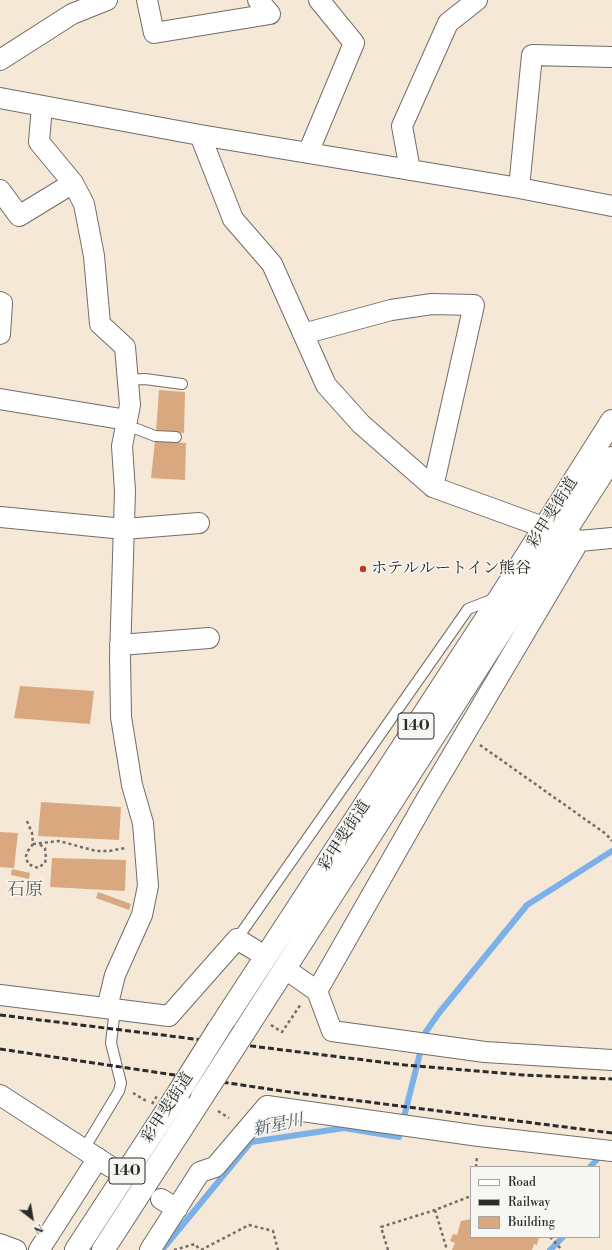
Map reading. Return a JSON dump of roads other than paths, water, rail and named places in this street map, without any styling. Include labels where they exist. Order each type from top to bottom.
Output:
[{"type":"highway","name":"彩甲斐街道","points":[[76,1250],[501,596],[543,527],[612,421]]},
{"type":"highway","name":"彩甲斐街道","points":[[103,1250],[208,1103],[244,1032],[572,537],[612,458]]},
{"type":"street","points":[[0,60],[72,14],[77,5],[107,0]]},
{"type":"street","points":[[146,0],[154,33],[270,14],[258,0]]},
{"type":"street","points":[[308,153],[354,43],[319,0]]},
{"type":"street","points":[[410,170],[402,126],[448,23],[477,0]]},
{"type":"street","points":[[519,188],[532,55],[612,57]]},
{"type":"street","points":[[0,98],[200,135],[519,188],[612,206]]},
{"type":"street","points":[[42,106],[39,142],[73,183],[84,204],[94,256],[100,324],[125,347],[130,405],[122,446],[125,491],[120,645],[121,717],[132,785],[143,823],[148,886],[142,915],[115,975],[111,1009]]},
{"type":"street","points":[[200,135],[233,219],[272,264],[326,386],[361,424],[433,487],[543,527]]},
{"type":"street","points":[[0,190],[19,216],[73,183]]},
{"type":"street","points":[[0,302],[2,303],[0,334]]},
{"type":"street","points":[[303,334],[391,310],[432,304],[474,305],[433,487]]},
{"type":"street","points":[[0,399],[126,424]]},
{"type":"street","points":[[0,517],[124,529],[199,523]]},
{"type":"street","points":[[317,991],[465,734],[572,537],[612,538]]},
{"type":"street","points":[[120,645],[209,638]]},
{"type":"street","points":[[0,995],[169,1016],[237,939],[255,950]]},
{"type":"street","points":[[294,976],[317,991],[332,1032],[485,1052],[612,1060]]},
{"type":"street","points":[[0,1095],[97,1158],[39,1250]]},
{"type":"street","points":[[150,1250],[169,1204],[200,1172],[215,1167],[267,1106],[479,1136],[612,1150]]},
{"type":"street","points":[[0,1244],[16,1250]]},
{"type":"lane","points":[[128,380],[145,379],[182,384]]},
{"type":"lane","points":[[126,424],[156,436],[176,437]]},
{"type":"lane","points":[[237,939],[468,609],[501,596]]},
{"type":"lane","points":[[97,1158],[121,1083],[111,1043],[111,1009]]},
{"type":"waterway","name":"新星川","points":[[162,1250],[251,1142],[344,1128],[399,1137],[425,1033],[439,1013],[527,905],[612,851]]},
{"type":"waterway","points":[[591,1166],[603,1153]]},
{"type":"waterway","points":[[550,1250],[562,1238]]},
{"type":"railway","points":[[0,1015],[405,1065],[523,1075],[612,1079]]},
{"type":"railway","points":[[0,1049],[282,1091],[612,1133]]},
{"type":"place","name":"ホテルルートイン熊谷","points":[[363,569]]},
{"type":"district","name":"石原","points":[[25,891]]}]
